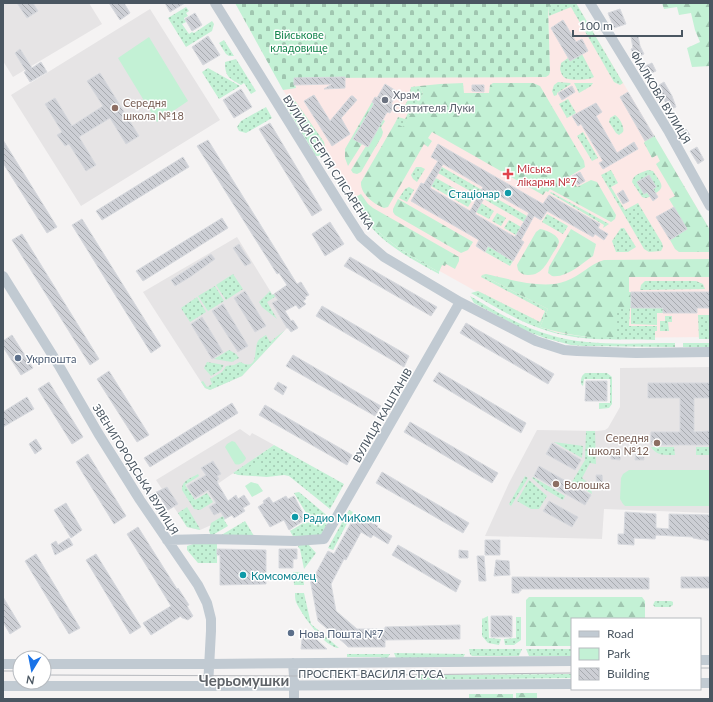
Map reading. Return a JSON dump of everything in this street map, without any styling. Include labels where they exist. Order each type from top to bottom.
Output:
[{"type":"street","name":"ВУЛИЦЯ СЕРГІЯ СЛІСАРЕНКА","points":[[215,3],[342,209],[361,237],[384,257],[460,302],[536,341],[564,350],[605,352],[710,352]]},
{"type":"street","name":"ФІАЛКОВА ВУЛИЦЯ","points":[[590,3],[669,132],[710,206]]},
{"type":"street","name":"ЗВЕНИГОРОДСЬКА ВУЛИЦЯ","points":[[3,276],[106,445],[198,585],[207,603],[211,619],[208,686]]},
{"type":"street","name":"ВУЛИЦЯ КАШТАНІВ","points":[[167,540],[206,539],[295,541],[324,539],[460,302]]},
{"type":"street","name":"ПРОСПЕКТ ВАСИЛЯ СТУСА","points":[[52,664],[571,661]]},
{"type":"street","points":[[293,663],[294,699]]},
{"type":"street","name":"ПРОСПЕКТ ВАСИЛЯ СТУСА","points":[[3,686],[571,684]]},
{"type":"shaded area","points":[[3,3],[89,3],[102,24],[13,77],[3,61]]},
{"type":"shaded area","name":"Міська лікарня №7","points":[[554,3],[576,3],[710,230],[710,337],[601,338],[558,333],[540,327],[409,254],[374,227],[366,217],[283,90],[296,88],[294,78],[550,72],[548,6]]},
{"type":"shaded area","name":"Середня школа №18","points":[[150,9],[220,120],[81,206],[11,95]]},
{"type":"shaded area","points":[[237,237],[272,294],[274,294],[278,300],[287,328],[242,376],[210,390],[205,388],[143,292]]},
{"type":"shaded area","points":[[710,367],[710,513],[604,509],[602,539],[485,536],[509,483],[537,430],[597,431],[608,428],[620,407],[620,368]]},
{"type":"shaded area","points":[[240,429],[250,436],[252,433],[274,445],[216,485],[224,494],[214,500],[216,503],[209,507],[214,515],[221,512],[225,519],[200,530],[187,527],[156,480]]},
{"type":"green space","name":"Військове кладовище","points":[[235,3],[554,3],[548,7],[550,72],[546,77],[295,78],[296,88],[283,90]]},
{"type":"green space","points":[[554,3],[576,3],[623,83],[620,85],[614,82],[571,7],[549,16],[548,6]]},
{"type":"green space","points":[[662,3],[710,3],[710,66],[692,67],[687,48],[700,42],[695,30],[691,13],[679,15],[677,7],[664,9]]},
{"type":"green space","points":[[186,7],[189,11],[186,13],[188,16],[184,18],[186,22],[182,24],[189,34],[192,32],[194,33],[212,21],[214,24],[212,31],[186,47],[168,18]]},
{"type":"green space","points":[[149,37],[188,101],[157,122],[118,58]]},
{"type":"green space","points":[[224,40],[234,56],[229,56],[226,54],[219,43]]},
{"type":"green space","points":[[582,54],[594,77],[580,80],[565,78],[560,70],[561,63],[568,58],[570,61]]},
{"type":"green space","points":[[236,59],[256,91],[251,94],[244,83],[241,85],[231,79],[227,74],[225,62]]},
{"type":"green space","points":[[208,68],[240,86],[219,99],[202,72]]},
{"type":"green space","points":[[558,82],[571,84],[554,96],[552,91],[554,85]]},
{"type":"green space","points":[[463,83],[464,93],[489,93],[490,85],[493,83],[533,83],[540,86],[584,161],[585,167],[570,176],[577,187],[591,180],[597,182],[616,215],[615,219],[611,222],[550,189],[543,195],[432,132],[428,138],[432,141],[428,147],[424,144],[388,207],[384,208],[368,198],[363,191],[361,182],[395,123],[403,127],[423,94],[420,86]]},
{"type":"green space","points":[[574,83],[593,83],[591,86],[579,93]]},
{"type":"green space","points":[[420,86],[423,94],[403,128],[395,123],[398,117],[405,119],[408,113],[403,109],[409,98],[411,87]]},
{"type":"green space","points":[[289,95],[293,98],[324,142],[325,147],[321,156],[316,156],[282,100],[284,97]]},
{"type":"green space","points":[[568,99],[576,113],[567,118],[559,104]]},
{"type":"green space","points":[[372,102],[374,104],[353,139],[362,144],[348,166],[345,158],[345,149]]},
{"type":"green space","points":[[266,107],[272,118],[246,133],[239,131],[237,127],[241,121]]},
{"type":"green space","points":[[615,115],[620,120],[623,128],[623,132],[619,135],[609,122],[610,118]]},
{"type":"green space","points":[[382,119],[385,121],[381,127],[383,132],[382,136],[361,172],[357,174],[353,173],[351,170],[366,146],[368,147]]},
{"type":"green space","points":[[583,132],[598,158],[592,161],[577,136]]},
{"type":"green space","points":[[654,135],[710,230],[710,252],[679,252],[675,249],[670,240],[687,229],[669,199],[675,196],[656,164],[660,161],[657,155],[652,158],[644,143]]},
{"type":"green space","points":[[416,167],[425,169],[417,182],[411,175]]},
{"type":"green space","points":[[442,167],[482,190],[479,196],[438,173]]},
{"type":"green space","points":[[611,170],[618,183],[611,187],[625,210],[638,203],[662,243],[663,247],[661,251],[649,252],[644,249],[601,175]]},
{"type":"green space","points":[[648,170],[653,171],[660,181],[661,189],[650,197],[645,198],[642,197],[632,182],[636,175]]},
{"type":"green space","points":[[436,178],[473,199],[468,207],[431,186]]},
{"type":"green space","points":[[409,187],[414,190],[407,202],[399,198],[405,189]]},
{"type":"green space","points":[[551,192],[609,224],[603,228],[604,225],[550,193]]},
{"type":"green space","points":[[487,193],[527,216],[524,222],[484,199]]},
{"type":"green space","points":[[361,194],[373,208],[459,257],[459,261],[455,269],[446,264],[445,266],[442,265],[439,272],[404,252],[388,240],[370,223],[354,198]]},
{"type":"green space","points":[[354,198],[368,220],[380,233],[404,252],[439,272],[439,274],[403,254],[379,235],[361,214],[352,199]]},
{"type":"green space","points":[[398,199],[473,242],[468,250],[461,253],[395,215],[393,209]]},
{"type":"green space","points":[[481,203],[494,211],[489,219],[476,212]]},
{"type":"green space","points":[[497,213],[506,218],[501,226],[492,221]]},
{"type":"green space","points":[[547,214],[568,226],[563,234],[542,222]]},
{"type":"green space","points":[[509,220],[521,227],[516,235],[504,228]]},
{"type":"green space","points":[[621,228],[624,228],[636,247],[628,252],[616,252],[612,241]]},
{"type":"green space","points":[[540,229],[555,235],[559,243],[541,271],[534,274],[523,274],[518,270],[517,265],[536,232]]},
{"type":"green space","points":[[571,229],[596,244],[593,256],[568,273],[552,276],[548,273],[549,267]]},
{"type":"green space","points":[[488,246],[513,261],[510,266],[485,252]]},
{"type":"green space","points":[[710,259],[710,277],[629,277],[631,308],[616,308],[616,338],[578,336],[540,327],[548,309],[482,275],[486,274],[526,283],[547,284],[571,279],[594,264],[604,260]]},
{"type":"green space","points":[[233,274],[243,289],[226,300],[216,285]]},
{"type":"green space","points":[[482,275],[548,309],[540,327],[558,333],[586,337],[616,308],[630,308],[629,326],[657,326],[657,331],[655,331],[655,340],[615,340],[574,337],[561,335],[538,328],[508,314],[471,293],[478,291],[540,322],[545,311],[481,277]]},
{"type":"green space","points":[[645,281],[696,281],[703,284],[705,289],[640,290],[641,285]]},
{"type":"green space","points":[[215,286],[224,301],[208,311],[198,296]]},
{"type":"green space","points":[[270,291],[272,295],[274,294],[276,296],[267,302],[277,319],[262,307],[259,302]]},
{"type":"green space","points":[[470,296],[519,323],[539,332],[565,339],[612,344],[675,343],[675,347],[571,345],[526,331],[474,303]]},
{"type":"green space","points":[[197,297],[206,312],[190,322],[181,308]]},
{"type":"green space","points":[[631,308],[663,308],[663,313],[657,313],[657,325],[631,324]]},
{"type":"green space","points":[[698,315],[710,315],[710,339],[699,339]]},
{"type":"green space","points":[[665,316],[672,316],[672,322],[668,322],[669,331],[660,331],[660,321],[665,321]]},
{"type":"green space","points":[[285,330],[242,376],[210,390],[205,388],[201,382],[203,381],[207,387],[212,384],[210,379],[222,372],[226,366],[234,365],[240,362],[251,364],[255,358],[258,341],[261,338],[266,335],[270,342]]},
{"type":"green space","points":[[683,343],[710,343],[710,347],[683,347]]},
{"type":"green space","points":[[229,350],[236,354],[239,358],[232,362],[214,359]]},
{"type":"green space","points":[[207,362],[224,365],[221,370],[211,376],[204,368]]},
{"type":"green space","points":[[585,373],[607,373],[612,377],[612,404],[609,408],[599,409],[599,403],[610,403],[610,379],[584,379],[583,386],[581,384],[581,379]]},
{"type":"green space","points":[[586,431],[595,431],[596,464],[590,463],[582,478],[590,484],[592,494],[572,482],[585,460]]},
{"type":"green space","points":[[232,441],[235,442],[246,458],[240,464],[235,464],[225,447]]},
{"type":"green space","points":[[554,442],[583,446],[582,458]]},
{"type":"green space","points":[[274,445],[344,484],[330,509],[289,476],[284,475],[267,477],[238,475],[233,473]]},
{"type":"green space","points":[[651,447],[674,447],[675,455],[664,455],[658,453]]},
{"type":"green space","points":[[696,447],[710,447],[710,455],[696,455]]},
{"type":"green space","points":[[259,460],[264,467],[253,474],[248,468]]},
{"type":"green space","points":[[629,470],[710,470],[710,506],[625,506],[620,499],[621,478],[623,474]]},
{"type":"green space","points":[[198,474],[199,476],[185,485],[195,500],[207,493],[213,502],[200,510],[194,509],[182,490],[185,482]]},
{"type":"green space","points":[[525,476],[528,478],[511,506],[509,504]]},
{"type":"green space","points":[[533,477],[565,496],[563,500],[546,490],[532,478]]},
{"type":"green space","points":[[529,480],[547,496],[539,509],[531,509],[517,501]]},
{"type":"green space","points":[[251,482],[258,484],[263,491],[252,497],[245,486]]},
{"type":"green space","points":[[299,492],[330,518],[321,535],[294,538],[290,531],[305,522],[307,523],[311,521],[294,493]]},
{"type":"green space","points":[[187,507],[200,530],[187,527],[178,513]]},
{"type":"green space","points":[[349,510],[353,512],[333,550],[328,548]]},
{"type":"green space","points":[[223,516],[228,526],[211,536],[209,531],[211,523]]},
{"type":"green space","points":[[245,521],[254,536],[218,537]]},
{"type":"green space","points":[[300,543],[308,544],[316,553],[304,569],[300,549],[298,547]]},
{"type":"green space","points":[[193,544],[217,544],[217,563],[198,563],[187,550],[187,546]]},
{"type":"green space","points":[[293,572],[303,572],[304,585],[294,585]]},
{"type":"green space","points":[[295,593],[304,593],[311,624],[339,648],[333,647],[327,643],[314,630],[299,608]]},
{"type":"green space","points":[[529,597],[642,597],[645,601],[645,618],[571,618],[571,646],[526,646],[526,600]]},
{"type":"green space","points":[[655,601],[671,601],[673,602],[673,605],[670,607],[655,607],[653,605]]},
{"type":"green space","points":[[488,616],[489,638],[501,639],[499,645],[488,643],[482,636],[482,619]]},
{"type":"green space","points":[[516,617],[521,617],[521,640],[514,645],[505,645],[504,639],[516,638]]},
{"type":"green space","points":[[469,649],[522,649],[519,656],[472,656]]},
{"type":"green space","points":[[526,649],[571,649],[571,656],[529,656]]},
{"type":"green space","points":[[394,653],[465,654],[463,658],[396,658]]},
{"type":"green space","points":[[347,654],[390,654],[387,659],[381,659],[381,657],[347,657]]},
{"type":"green space","points":[[571,674],[571,678],[417,680],[414,677],[416,675]]},
{"type":"green space","points":[[516,693],[537,693],[537,699],[516,699]]},
{"type":"green space","points":[[469,694],[513,694],[513,699],[469,699]]},
{"type":"building","points":[[17,3],[33,3],[38,11],[27,18]]},
{"type":"building","points":[[109,3],[124,3],[130,13],[120,20]]},
{"type":"building","points":[[165,3],[185,3],[170,12]]},
{"type":"building","points":[[620,9],[626,24],[614,28],[608,13]]},
{"type":"building","points":[[195,13],[202,25],[192,31],[185,19]]},
{"type":"building","points":[[563,20],[576,42],[582,39],[588,51],[570,61],[551,28]]},
{"type":"building","points":[[208,36],[220,55],[203,65],[192,47]]},
{"type":"building","points":[[638,36],[640,46],[644,54],[635,58],[631,49],[633,48],[631,37]]},
{"type":"building","points":[[20,49],[32,68],[41,62],[47,72],[30,82],[24,72],[26,71],[15,53]]},
{"type":"building","points":[[652,63],[656,71],[647,75],[643,67]]},
{"type":"building","points":[[100,73],[139,136],[126,144],[110,118],[79,137],[96,165],[86,171],[69,144],[65,146],[57,135],[62,132],[45,104],[55,98],[72,126],[103,106],[87,81]]},
{"type":"building","points":[[345,77],[345,88],[324,89],[332,84],[294,85],[294,78]]},
{"type":"building","points":[[664,82],[676,107],[669,110],[662,95],[656,87]]},
{"type":"building","points":[[385,84],[398,92],[391,104],[394,106],[390,113],[387,112],[368,147],[353,139],[374,104],[372,102],[375,97],[377,98]]},
{"type":"building","points":[[472,85],[484,85],[484,92],[472,91]]},
{"type":"building","points":[[572,86],[575,92],[562,100],[558,93]]},
{"type":"building","points":[[241,89],[252,107],[234,118],[223,100]]},
{"type":"building","points":[[628,92],[654,136],[645,141],[620,97]]},
{"type":"building","points":[[314,95],[330,121],[351,96],[357,100],[341,118],[350,134],[332,146],[304,101]]},
{"type":"building","points":[[596,103],[602,112],[596,116],[617,153],[634,142],[638,149],[603,169],[599,163],[603,161],[581,124],[578,126],[572,116]]},
{"type":"building","points":[[270,123],[322,210],[312,216],[259,129]]},
{"type":"building","points":[[686,129],[690,135],[684,139],[680,132]]},
{"type":"building","points":[[3,140],[57,227],[47,233],[3,163]]},
{"type":"building","points":[[208,140],[297,284],[301,282],[309,295],[305,297],[306,299],[303,301],[306,304],[299,309],[296,305],[285,311],[291,321],[293,320],[298,328],[291,332],[272,303],[278,300],[274,294],[287,285],[279,273],[277,274],[197,146]]},
{"type":"building","points":[[438,144],[543,204],[549,195],[600,224],[598,228],[608,234],[604,240],[595,234],[593,237],[547,211],[541,220],[534,216],[521,240],[524,242],[513,261],[488,246],[485,252],[476,246],[479,240],[411,201],[421,183],[424,184],[438,161],[431,157]],"holes":[[[443,164],[483,187],[470,211],[430,188]],[[489,190],[529,213],[515,237],[475,214]]]},
{"type":"building","points":[[697,147],[704,160],[698,164],[690,151]]},
{"type":"building","points":[[183,157],[189,167],[102,220],[96,211]]},
{"type":"building","points":[[580,172],[585,181],[578,185],[572,176]]},
{"type":"building","points":[[649,175],[656,187],[653,189],[658,197],[653,201],[647,192],[644,194],[637,182]]},
{"type":"building","points":[[623,190],[629,201],[623,204],[617,194]]},
{"type":"building","points":[[674,207],[687,229],[670,240],[656,217]]},
{"type":"building","points":[[222,218],[228,228],[143,281],[136,271]]},
{"type":"building","points":[[82,219],[161,346],[151,353],[72,225]]},
{"type":"building","points":[[330,222],[344,244],[325,256],[312,234]]},
{"type":"building","points":[[22,234],[99,359],[90,365],[12,240]]},
{"type":"building","points":[[239,244],[251,263],[245,266],[233,248]]},
{"type":"building","points":[[211,254],[215,259],[175,286],[171,280]]},
{"type":"building","points":[[350,257],[437,307],[431,316],[344,266]]},
{"type":"building","points":[[245,291],[266,326],[255,332],[234,298]]},
{"type":"building","points":[[631,292],[710,292],[710,308],[697,308],[697,313],[663,313],[663,308],[631,308]]},
{"type":"building","points":[[223,304],[248,346],[238,352],[212,311]]},
{"type":"building","points":[[322,306],[409,356],[404,367],[316,316]]},
{"type":"building","points":[[202,317],[223,352],[212,359],[191,324]]},
{"type":"building","points":[[466,323],[554,374],[548,384],[460,333]]},
{"type":"building","name":"Укрпошта","points":[[12,335],[33,368],[21,375],[3,347],[3,341]]},
{"type":"building","points":[[293,355],[381,406],[375,416],[286,366]]},
{"type":"building","points":[[109,371],[149,435],[137,442],[97,379]]},
{"type":"building","points":[[439,372],[526,423],[521,433],[433,381]]},
{"type":"building","points":[[586,381],[607,381],[607,401],[585,401]]},
{"type":"building","points":[[49,382],[83,437],[72,444],[38,389]]},
{"type":"building","points":[[278,382],[287,387],[283,395],[274,389]]},
{"type":"building","points":[[648,383],[710,383],[710,398],[694,398],[694,432],[710,431],[710,445],[651,445],[651,432],[680,432],[680,398],[648,398]]},
{"type":"building","points":[[27,397],[34,409],[3,427],[3,412]]},
{"type":"building","points":[[232,403],[238,413],[150,467],[144,458]]},
{"type":"building","points":[[265,405],[352,455],[347,465],[259,415]]},
{"type":"building","points":[[410,422],[498,473],[492,483],[404,432]]},
{"type":"building","points":[[36,439],[42,449],[35,454],[29,444]]},
{"type":"building","points":[[552,443],[581,460],[575,470],[546,454]]},
{"type":"building","points":[[611,452],[621,453],[620,460],[611,459]]},
{"type":"building","points":[[636,453],[644,454],[644,460],[635,460]]},
{"type":"building","points":[[88,454],[126,516],[114,524],[76,462]]},
{"type":"building","points":[[213,461],[221,474],[217,476],[219,479],[217,481],[218,484],[228,501],[236,495],[238,499],[244,495],[250,504],[243,508],[245,511],[234,518],[232,515],[225,519],[221,512],[214,515],[209,507],[216,503],[208,490],[195,498],[187,486],[206,475],[201,468]]},
{"type":"building","points":[[539,466],[591,495],[585,505],[534,476]]},
{"type":"building","points":[[382,472],[469,523],[463,533],[376,483]]},
{"type":"building","points":[[596,475],[602,475],[603,486],[597,487]]},
{"type":"building","points":[[167,487],[178,504],[168,510],[160,497],[152,502],[148,496]]},
{"type":"building","points":[[286,496],[288,499],[294,496],[306,519],[289,530],[284,520],[270,527],[258,507],[269,497],[273,503]]},
{"type":"building","points":[[549,501],[578,517],[572,527],[543,511]]},
{"type":"building","points":[[66,503],[82,530],[71,538],[54,510]]},
{"type":"building","points":[[625,512],[656,514],[656,528],[669,529],[669,514],[710,515],[710,541],[693,537],[656,535],[655,539],[634,538],[634,545],[618,544],[618,534],[624,534]]},
{"type":"building","points":[[356,514],[378,526],[377,527],[392,536],[388,544],[373,535],[371,538],[361,532],[346,560],[344,559],[331,584],[336,611],[357,629],[460,625],[460,639],[385,640],[385,647],[348,647],[318,621],[310,579],[315,575],[328,551],[334,554]]},
{"type":"building","points":[[138,527],[177,589],[178,588],[189,605],[187,606],[193,616],[188,620],[182,618],[181,616],[151,635],[143,623],[171,606],[127,534]]},
{"type":"building","points":[[69,538],[73,545],[55,555],[51,544],[56,541],[58,545]]},
{"type":"building","points":[[485,540],[500,540],[500,555],[485,555]]},
{"type":"building","points":[[398,545],[461,581],[456,592],[392,555]]},
{"type":"building","name":"Комсомолец","points":[[217,549],[266,550],[266,584],[220,585],[220,555],[217,555]]},
{"type":"building","points":[[279,549],[297,549],[297,559],[293,559],[293,568],[279,568]]},
{"type":"building","points":[[459,550],[468,551],[468,558],[459,558]]},
{"type":"building","points":[[36,554],[80,628],[69,634],[25,561]]},
{"type":"building","points":[[96,554],[141,627],[130,634],[86,560]]},
{"type":"building","points":[[477,556],[484,556],[486,581],[479,581]]},
{"type":"building","points":[[496,560],[509,561],[510,575],[494,576]]},
{"type":"building","points":[[512,577],[649,578],[649,589],[521,589],[519,593],[512,593]]},
{"type":"building","points":[[681,577],[710,577],[710,588],[681,588]]},
{"type":"building","points":[[3,597],[21,627],[10,634],[3,622]]},
{"type":"building","points":[[491,616],[512,616],[512,637],[491,637]]},
{"type":"building","points":[[308,632],[327,649],[301,649],[302,639]]},
{"type":"tram line","points":[[701,668],[710,668]]},
{"type":"tram line","points":[[3,671],[12,671]]},
{"type":"tram line","points":[[52,675],[294,676],[571,673]]},
{"type":"place","name":"Храм Святителя Луки","points":[[385,100]]},
{"type":"place","name":"Середня школа №18","points":[[115,108]]},
{"type":"place","name":"Міська лікарня №7","points":[[508,174]]},
{"type":"place","name":"Стаціонар","points":[[508,193]]},
{"type":"place","name":"Укрпошта","points":[[18,358]]},
{"type":"place","name":"Середня школа №12","points":[[657,443]]},
{"type":"place","name":"Волошка","points":[[556,484]]},
{"type":"place","name":"Радио МиКомп","points":[[295,517]]},
{"type":"place","name":"Комсомолец","points":[[243,575]]},
{"type":"place","name":"Нова Пошта №7","points":[[291,633]]},
{"type":"district","name":"Черьомушки","points":[[244,680]]}]
